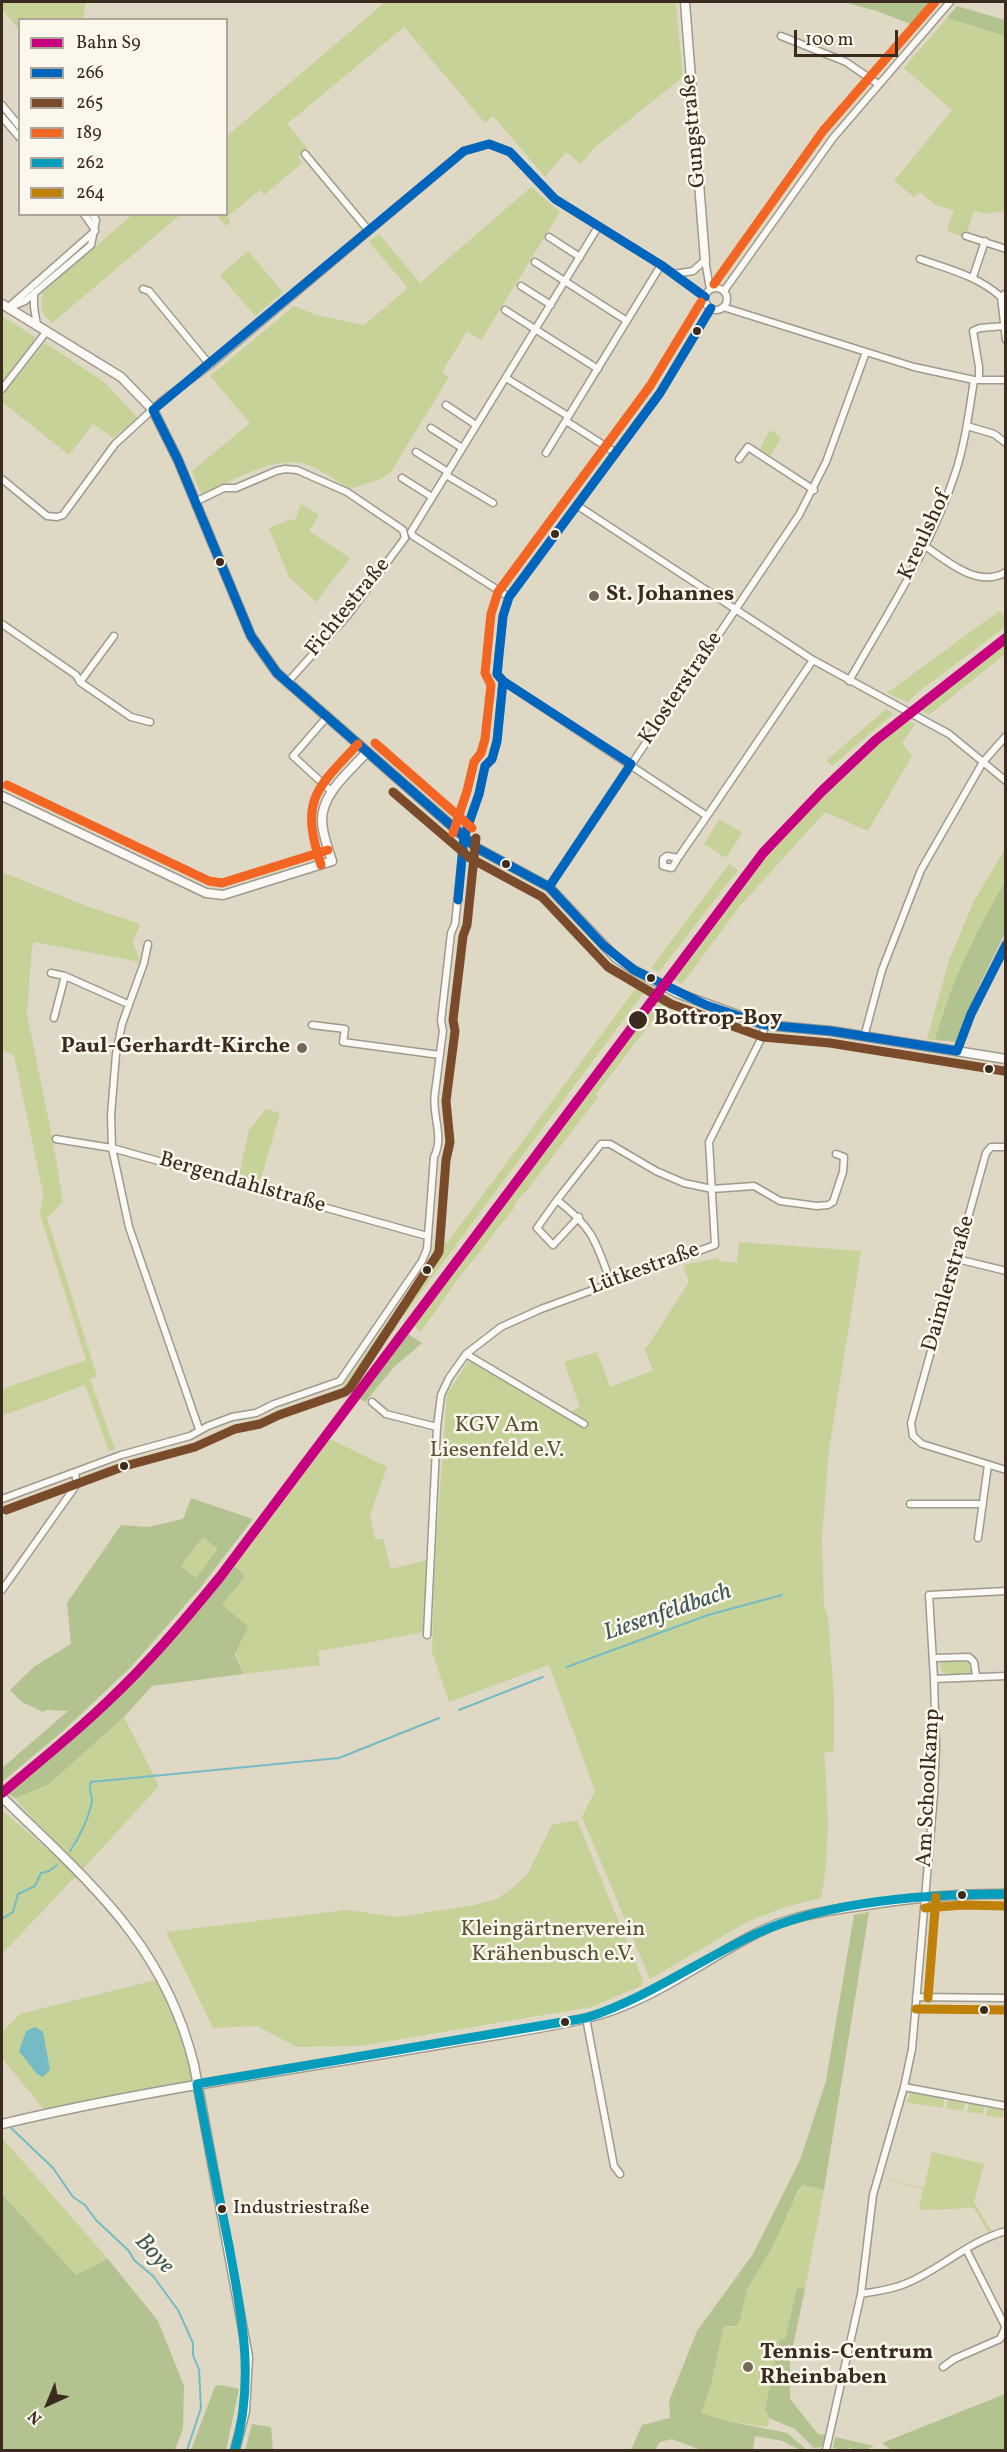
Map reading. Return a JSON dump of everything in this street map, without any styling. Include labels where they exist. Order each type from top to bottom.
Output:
[{"type":"main road","name":"Gungstraße","points":[[685,2],[705,260]]},
{"type":"main road","points":[[5,306],[121,377],[153,410],[178,460],[250,636],[269,664],[287,683],[477,848],[549,887],[610,952],[633,970],[706,1005],[765,1025],[864,1036],[1005,1059]]},
{"type":"main road","points":[[2,796],[206,893],[223,895],[332,861],[321,818],[325,803],[331,791],[367,752]]},
{"type":"main road","points":[[2,1797],[109,1904],[139,1940],[156,1968],[178,2014],[193,2061],[248,2357],[245,2411],[235,2451]]},
{"type":"main road","points":[[2,2124],[197,2084],[586,2018],[622,2007],[652,1994],[755,1934],[793,1919],[838,1909],[924,1896],[963,1893],[1005,1894]]},
{"type":"street","points":[[723,291],[826,146],[950,2]]},
{"type":"street","points":[[781,36],[846,62],[878,84]]},
{"type":"street","points":[[2,105],[18,125]]},
{"type":"street","points":[[2,117],[18,136]]},
{"type":"street","points":[[2,479],[47,516],[57,518],[63,515],[115,444],[153,410],[210,365],[464,151],[489,144],[510,152],[555,199],[661,265],[705,297],[711,308],[723,307],[914,368],[976,380],[1005,380]]},
{"type":"street","points":[[305,154],[369,231]]},
{"type":"street","points":[[85,216],[95,230]]},
{"type":"street","points":[[5,306],[25,301],[91,245],[96,220],[93,216]]},
{"type":"street","points":[[509,597],[412,535],[412,529],[598,227]]},
{"type":"street","points":[[5,306],[95,230]]},
{"type":"street","points":[[966,236],[1005,249]]},
{"type":"street","points":[[549,237],[580,257]]},
{"type":"street","points":[[973,277],[985,241]]},
{"type":"street","points":[[920,259],[973,277],[1003,295],[1005,340]]},
{"type":"street","points":[[673,274],[693,271],[705,260]]},
{"type":"street","name":"Gungstraße","points":[[705,260],[710,290]]},
{"type":"street","points":[[535,262],[627,321]]},
{"type":"street","points":[[546,453],[661,265]]},
{"type":"street","points":[[521,286],[551,305]]},
{"type":"street","points":[[705,297],[710,290],[718,288],[723,291],[727,299],[723,307]]},
{"type":"street","points":[[143,289],[149,291],[210,365]]},
{"type":"street","points":[[34,293],[37,325]]},
{"type":"street","points":[[707,816],[502,681],[497,674],[503,616],[509,597],[665,385],[711,308]]},
{"type":"street","points":[[505,310],[598,369]]},
{"type":"street","name":"Kreulshof","points":[[849,681],[924,546],[955,474],[979,367],[973,331],[980,328],[1005,326]]},
{"type":"street","points":[[2,389],[47,331]]},
{"type":"street","name":"Klosterstraße","points":[[549,887],[814,490],[839,429],[866,352]]},
{"type":"street","points":[[506,378],[616,453]]},
{"type":"street","points":[[446,405],[476,425]]},
{"type":"street","points":[[967,426],[994,434],[1005,443]]},
{"type":"street","points":[[430,429],[462,448]]},
{"type":"street","points":[[739,459],[748,447],[814,490]]},
{"type":"street","points":[[416,452],[494,503]]},
{"type":"street","name":"Fichtestraße","points":[[195,502],[224,488],[236,488],[276,471],[297,470],[347,492],[403,530],[405,538],[348,615],[287,683]]},
{"type":"street","points":[[402,478],[432,497]]},
{"type":"street","points":[[578,506],[813,660],[954,737],[1005,781]]},
{"type":"street","points":[[924,546],[979,578],[993,578],[1005,572]]},
{"type":"street","points":[[2,624],[76,675],[80,682],[131,717],[150,722]]},
{"type":"street","points":[[80,682],[114,636]]},
{"type":"street","points":[[678,858],[813,660]]},
{"type":"street","points":[[2,1498],[121,1455],[189,1436],[232,1417],[256,1413],[274,1404],[340,1381],[419,1264],[427,1249],[434,1157],[440,1146],[439,1130],[434,1116],[435,1092],[448,956],[451,933],[455,924],[464,837],[479,794],[485,766],[492,759],[497,741],[502,681]]},
{"type":"street","points":[[326,717],[293,756],[331,791]]},
{"type":"street","points":[[864,1036],[882,970],[921,870],[983,762],[1005,736]]},
{"type":"street","points":[[148,944],[144,963],[128,1004],[116,1054],[111,1115],[112,1148],[129,1227],[200,1430]]},
{"type":"street","points":[[957,1052],[971,1014],[1005,944]]},
{"type":"street","points":[[51,973],[65,976],[128,1004]]},
{"type":"street","points":[[54,1018],[65,976]]},
{"type":"street","points":[[312,1025],[345,1029],[343,1042],[440,1055]]},
{"type":"street","name":"Lütkestraße","points":[[427,1635],[437,1427],[443,1389],[466,1354],[508,1323],[715,1245],[709,1143],[762,1037],[765,1025]]},
{"type":"street","name":"Bergendahlstraße","points":[[56,1140],[112,1148],[427,1236]]},
{"type":"street","points":[[579,1217],[553,1245],[537,1228],[598,1146],[604,1143],[610,1144],[668,1177],[712,1189],[754,1186],[780,1201],[817,1206],[833,1202],[838,1191],[844,1157],[836,1154]]},
{"type":"street","name":"Daimlerstraße","points":[[988,1465],[922,1444],[913,1436],[911,1423],[986,1153],[991,1147],[1005,1147]]},
{"type":"street","points":[[557,1200],[579,1217],[593,1235],[611,1283]]},
{"type":"street","points":[[957,1259],[1005,1271]]},
{"type":"street","points":[[466,1354],[584,1424]]},
{"type":"street","points":[[372,1402],[386,1414],[437,1427]]},
{"type":"street","points":[[978,1538],[988,1465],[1005,1470]]},
{"type":"street","points":[[2,1590],[76,1484],[75,1473]]},
{"type":"street","points":[[910,1504],[983,1504]]},
{"type":"street","name":"Am Schoolkamp","points":[[826,2451],[861,2294],[873,2195],[904,2087],[913,2040],[936,1747],[929,1595],[1005,1591]]},
{"type":"street","points":[[933,1658],[969,1657],[974,1662],[976,1677]]},
{"type":"street","name":"Am Schoolkamp","points":[[934,1679],[1005,1676]]},
{"type":"street","points":[[916,1997],[1005,1998]]},
{"type":"street","points":[[586,2018],[614,2166],[620,2174]]},
{"type":"street","points":[[904,2087],[1005,2106]]},
{"type":"street","points":[[861,2294],[893,2289],[908,2283],[966,2249],[1005,2231]]},
{"type":"street","points":[[943,2367],[954,2359],[1000,2339],[1005,2326],[966,2249]]},
{"type":"green space","points":[[2,2],[86,2],[83,18],[18,18],[18,29],[2,9]]},
{"type":"green space","points":[[381,2],[676,2],[683,77],[594,148],[581,164],[566,152],[545,177],[493,116],[485,123],[404,27],[287,124],[308,149],[298,157],[302,163],[264,195],[260,190],[227,217],[231,222],[226,226],[218,216],[228,216],[228,135],[383,4]]},
{"type":"green space","points":[[843,2],[935,2],[916,26],[877,11]]},
{"type":"green space","points":[[957,6],[1005,20],[1005,36],[947,18]]},
{"type":"green space","points":[[947,18],[1005,36],[1005,211],[986,214],[974,211],[965,238],[947,231],[954,210],[935,205],[920,192],[914,197],[894,181],[952,110],[904,68]]},
{"type":"green space","points":[[531,187],[560,212],[481,340],[467,331],[442,372],[449,377],[390,473],[379,480],[349,489],[311,466],[293,462],[280,463],[254,471],[204,493],[200,492],[192,471],[250,423],[210,376],[294,306],[316,315],[364,325],[408,288],[369,242],[379,234],[420,283]]},
{"type":"green space","points":[[131,216],[179,216],[52,323],[42,309],[43,292]]},
{"type":"green space","points":[[248,251],[283,292],[255,316],[220,275]]},
{"type":"green space","points":[[2,316],[35,337],[2,382]]},
{"type":"green space","points":[[45,343],[103,381],[138,418],[113,438],[93,424],[69,455],[2,402],[2,396]]},
{"type":"green space","points":[[770,430],[781,437],[771,456],[760,449]]},
{"type":"green space","points":[[301,504],[319,515],[309,531],[350,558],[316,602],[289,577],[269,528],[291,519],[295,521]]},
{"type":"green space","points":[[999,611],[1005,618],[1005,627],[908,702],[887,693]]},
{"type":"green space","points":[[1005,643],[1005,654],[929,715],[920,709],[932,702]]},
{"type":"green space","points":[[886,709],[893,714],[832,766],[826,761]]},
{"type":"green space","points":[[907,720],[915,724],[902,743],[912,756],[868,831],[825,812],[740,906],[682,984],[674,980],[707,932],[757,867],[792,827],[852,767]]},
{"type":"green space","points":[[720,819],[742,833],[726,858],[704,844]]},
{"type":"green space","points":[[1005,849],[1005,882],[971,946],[943,1011],[935,1040],[927,1039],[949,960],[974,901]]},
{"type":"green space","points":[[729,864],[738,870],[659,972],[651,968]]},
{"type":"green space","points":[[2,872],[86,906],[140,924],[133,942],[140,962],[35,942],[32,947],[27,1014],[63,1202],[47,1218],[97,1376],[90,1379],[115,1449],[109,1451],[85,1385],[2,1416],[2,1389],[86,1360],[40,1214],[43,1193],[14,1055],[2,1051]]},
{"type":"green space","points":[[1005,882],[1005,933],[980,984],[956,1042],[935,1040],[948,999],[965,958]]},
{"type":"green space","points":[[639,984],[647,988],[401,1319],[396,1315],[397,1309],[432,1261],[435,1241],[447,1243]]},
{"type":"green space","points":[[662,996],[669,999],[596,1094],[598,1097],[454,1284],[421,1332],[414,1326]]},
{"type":"green space","points":[[266,1109],[280,1113],[260,1182],[239,1176],[249,1130]]},
{"type":"green space","name":"KGV Am Liesenfeld e.V.","points":[[739,1242],[861,1251],[829,1450],[822,1538],[824,1605],[828,1616],[834,1698],[834,1751],[824,1752],[828,1825],[824,1880],[821,1898],[782,1908],[747,1922],[650,1979],[582,1817],[595,1791],[549,1665],[449,1702],[432,1652],[435,1557],[447,1394],[469,1360],[563,1415],[580,1407],[564,1362],[597,1352],[610,1387],[653,1370],[644,1347],[647,1347],[689,1282],[683,1265],[719,1258],[719,1261],[737,1263]]},
{"type":"green space","points":[[387,1322],[397,1326],[345,1393],[341,1389]]},
{"type":"green space","points":[[408,1334],[422,1343],[394,1367],[365,1402],[360,1399]]},
{"type":"green space","points":[[330,1439],[387,1467],[370,1515],[375,1539],[383,1539],[391,1569],[427,1560],[423,1632],[318,1651],[320,1665],[243,1674],[221,1605],[245,1576],[235,1566]]},
{"type":"green space","points":[[191,1498],[253,1519],[200,1588],[131,1667],[63,1731],[2,1782],[2,1768],[68,1711],[46,1710],[43,1712],[22,1702],[10,1690],[35,1666],[71,1644],[67,1603],[121,1525],[148,1527],[183,1519]],"holes":[[[203,1537],[218,1549],[196,1578],[181,1566]]]},
{"type":"green space","points":[[203,1537],[219,1549],[196,1578],[181,1566]]},
{"type":"green space","points":[[235,1566],[245,1576],[222,1605],[248,1626],[235,1654],[243,1674],[152,1686],[124,1717],[48,1785],[15,1798],[6,1793],[69,1742],[128,1687],[183,1628]]},
{"type":"green space","points":[[967,1660],[972,1663],[970,1674],[942,1672],[940,1662]]},
{"type":"green space","points":[[124,1717],[159,1786],[83,1869],[81,1874],[15,1798],[48,1785]]},
{"type":"green space","points":[[3,1811],[78,1876],[2,1954]]},
{"type":"green space","name":"Kleingärtnerverein Krähenbusch e.V.","points":[[577,1820],[643,1981],[641,1986],[591,2007],[360,2046],[297,2047],[257,2026],[213,2028],[166,1932],[346,1910],[398,1917],[475,1905],[497,1899],[528,1873],[552,1825]]},
{"type":"green space","points":[[869,1912],[824,2190],[803,2185],[798,2191],[772,2248],[747,2289],[740,2320],[736,2326],[724,2326],[710,2389],[701,2413],[727,2421],[787,2433],[807,2450],[800,2450],[783,2441],[755,2436],[753,2450],[701,2450],[672,2439],[660,2442],[655,2450],[631,2450],[642,2425],[670,2418],[669,2401],[697,2331],[753,2254],[800,2160],[826,2081],[854,1915]]},
{"type":"green space","points":[[160,1979],[170,1995],[195,2084],[46,2112],[2,2058],[2,2032],[20,2014]]},
{"type":"green space","points":[[912,2092],[944,2099],[943,2108],[906,2102]]},
{"type":"green space","points":[[948,2100],[965,2103],[963,2111],[946,2108]]},
{"type":"green space","points":[[969,2104],[984,2106],[983,2114],[967,2112]]},
{"type":"green space","points":[[988,2107],[1003,2109],[1003,2118],[986,2116]]},
{"type":"green space","points":[[2,2139],[108,2259],[76,2275],[2,2194]]},
{"type":"green space","points":[[932,2152],[984,2164],[974,2202],[991,2231],[988,2232],[974,2208],[919,2210],[923,2189],[882,2179],[924,2188]]},
{"type":"green space","points":[[803,2185],[824,2190],[805,2289],[797,2287],[785,2339],[780,2338],[765,2409],[769,2418],[768,2427],[727,2421],[701,2413],[710,2389],[724,2326],[733,2327],[740,2320],[747,2289],[772,2248],[789,2209]]},
{"type":"green space","points":[[2,2194],[76,2275],[108,2259],[158,2321],[184,2386],[183,2429],[175,2450],[2,2450]]},
{"type":"green space","points":[[797,2287],[805,2289],[790,2360],[790,2399],[818,2434],[825,2435],[822,2447],[814,2448],[795,2429],[769,2418],[765,2409],[780,2338],[785,2339]]},
{"type":"green space","points":[[222,2385],[239,2389],[226,2450],[191,2450],[215,2386]]},
{"type":"green space","points":[[1005,2394],[1005,2450],[891,2450],[882,2443]]},
{"type":"green space","points":[[252,2424],[271,2427],[273,2450],[245,2450]]},
{"type":"green space","points":[[835,2437],[874,2446],[862,2450],[833,2448]]},
{"type":"water","points":[[35,2027],[43,2032],[50,2070],[43,2077],[37,2074],[19,2051],[26,2031]]},
{"type":"waterway","name":"Liesenfeldbach","points":[[567,1667],[708,1615],[782,1595]]},
{"type":"waterway","points":[[459,1710],[543,1677]]},
{"type":"waterway","points":[[70,1851],[89,1814],[92,1801],[91,1782],[339,1758],[439,1718]]},
{"type":"waterway","points":[[2,1919],[13,1912],[18,1894],[35,1886],[41,1873],[57,1865]]},
{"type":"waterway","name":"Boye","points":[[8,2125],[53,2168],[73,2197],[85,2205],[96,2220],[129,2251],[134,2260],[153,2276],[178,2310],[193,2343],[193,2355],[199,2370],[201,2408],[187,2450]]},
{"type":"rail line","name":"S9","points":[[2,1793],[81,1726],[121,1688],[165,1642],[220,1577],[763,853],[822,791],[876,740],[1006,638]]},
{"type":"transit line","name":"189","points":[[714,284],[823,131],[935,2]]},
{"type":"transit line","name":"266","points":[[153,410],[464,151],[489,144],[510,152],[555,199],[661,265],[705,297]]},
{"type":"transit line","name":"189","points":[[453,833],[474,762],[481,753],[485,739],[491,685],[485,673],[491,614],[498,592],[650,386],[701,302]]},
{"type":"transit line","name":"266","points":[[549,887],[631,764],[503,681],[497,674],[503,616],[509,597],[660,393],[711,308]]},
{"type":"transit line","name":"266","points":[[153,410],[178,460],[251,636],[277,673],[477,848],[549,887],[603,945],[634,970],[706,1005],[765,1025],[831,1031],[957,1051]]},
{"type":"transit line","name":"266","points":[[458,900],[464,837],[479,794],[485,766],[492,759],[497,741],[503,681],[497,674],[498,666]]},
{"type":"transit line","name":"189","points":[[375,743],[472,828]]},
{"type":"transit line","name":"189","points":[[321,865],[312,825],[312,810],[322,785],[358,744]]},
{"type":"transit line","name":"189","points":[[7,785],[209,881],[222,883],[328,850]]},
{"type":"transit line","name":"265","points":[[393,792],[470,858],[542,897],[608,967],[671,1004],[763,1037],[830,1043],[1004,1071]]},
{"type":"transit line","name":"265","points":[[6,1510],[125,1466],[195,1447],[235,1429],[260,1424],[345,1392],[350,1388],[439,1252],[446,1160],[450,1142],[446,1101],[455,1031],[453,1020],[463,936],[467,925],[476,838]]},
{"type":"transit line","name":"266","points":[[957,1051],[971,1014],[1006,945]]},
{"type":"transit line","name":"262","points":[[197,2084],[586,2018],[631,2000],[758,1933],[816,1913],[913,1898],[1006,1894]]},
{"type":"transit line","name":"264","points":[[928,1998],[936,1897]]},
{"type":"transit line","name":"264","points":[[925,1908],[963,1905],[1006,1906]]},
{"type":"transit line","name":"264","points":[[916,2009],[1006,2010]]},
{"type":"transit line","name":"262","points":[[197,2084],[242,2323],[244,2398],[235,2450]]},
{"type":"place","name":"St. Johannes","points":[[594,596]]},
{"type":"place","name":"Bottrop-Boy","points":[[638,1020]]},
{"type":"place","name":"Paul-Gerhardt-Kirche","points":[[302,1048]]},
{"type":"place","name":"Industriestraße","points":[[222,2209]]},
{"type":"place","name":"Tennis-Centrum Rheinbaben","points":[[748,2367]]}]
